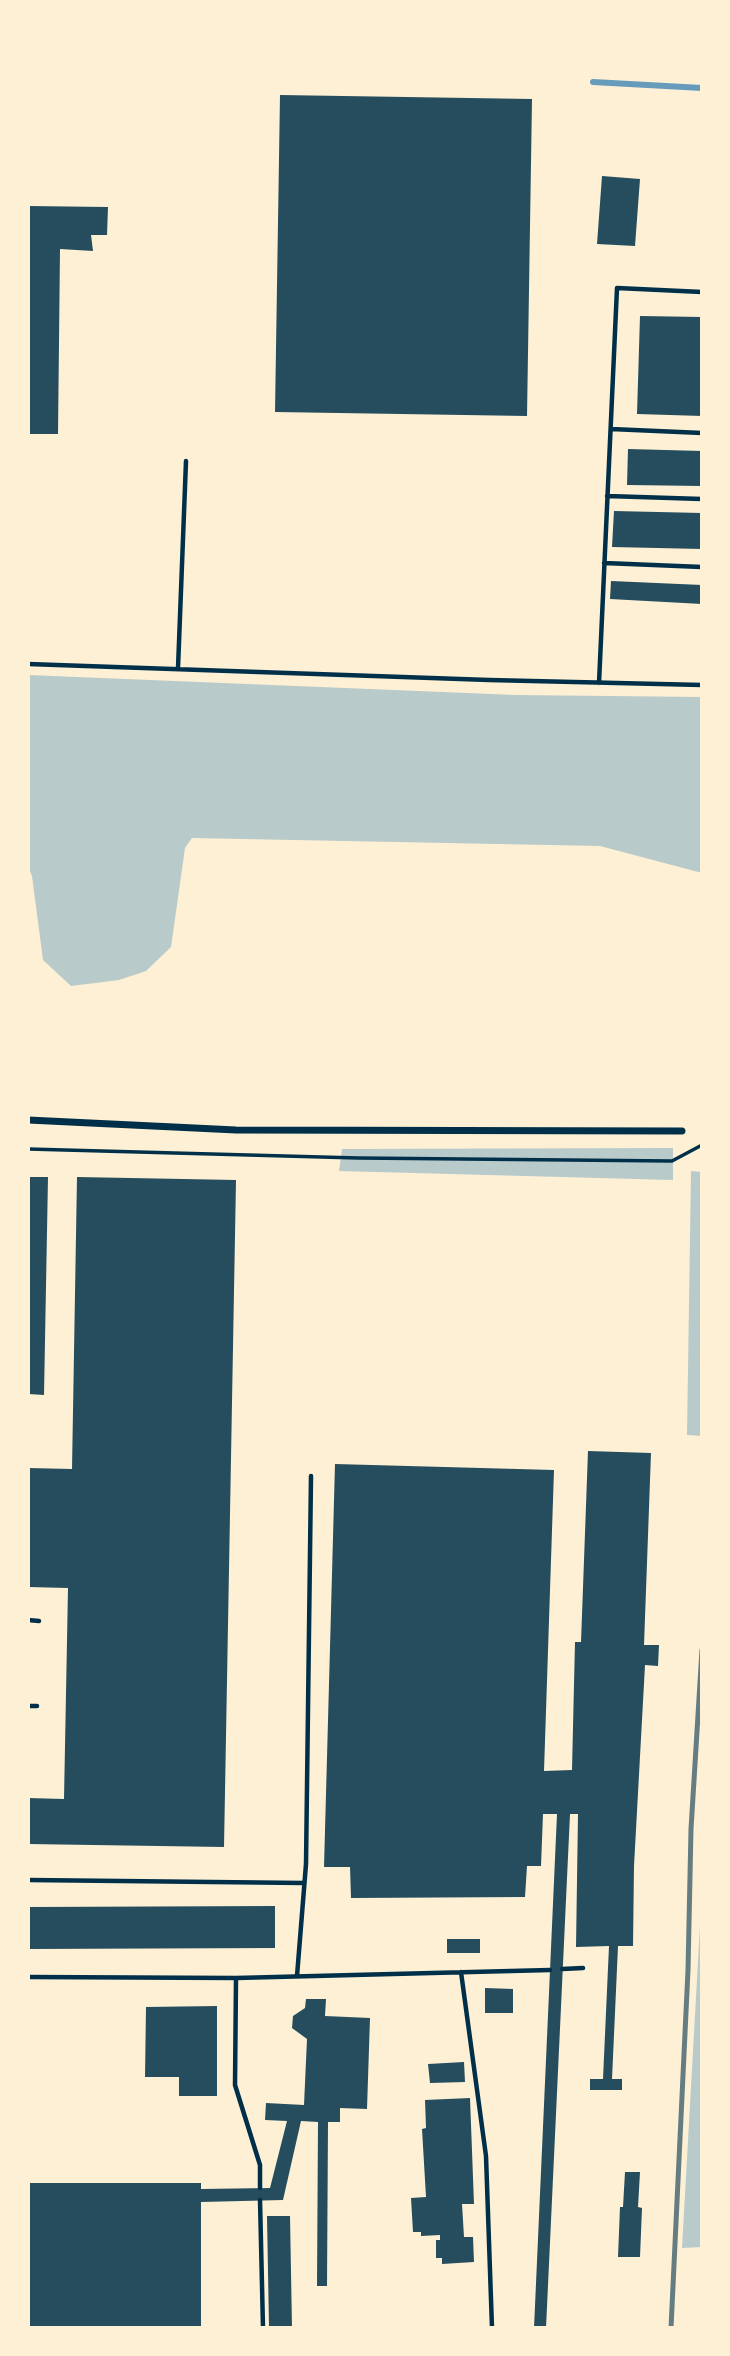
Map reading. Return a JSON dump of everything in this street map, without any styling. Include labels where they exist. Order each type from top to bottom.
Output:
[{"type":"street","points":[[28,1121],[236,1130],[682,1131]]},
{"type":"lane","points":[[599,683],[617,288],[702,292]]},
{"type":"lane","points":[[611,429],[702,433]]},
{"type":"lane","points":[[178,668],[186,461]]},
{"type":"lane","points":[[607,496],[702,499]]},
{"type":"lane","points":[[604,563],[702,566]]},
{"type":"lane","points":[[28,664],[702,685]]},
{"type":"lane","points":[[298,1976],[304,1883],[311,1476]]},
{"type":"lane","points":[[28,1620],[39,1621]]},
{"type":"lane","points":[[28,1706],[37,1706]]},
{"type":"lane","points":[[28,1880],[304,1883]]},
{"type":"lane","points":[[562,1969],[583,1968]]},
{"type":"lane","points":[[28,1977],[236,1978],[550,1970]]},
{"type":"lane","points":[[461,1972],[486,2156],[492,2328]]},
{"type":"lane","points":[[236,1978],[235,2085],[260,2165],[260,2188]]},
{"type":"lane","points":[[260,2200],[263,2328]]},
{"type":"path","points":[[28,1149],[358,1158],[672,1161],[702,1145]]},
{"type":"shaded area","points":[[28,675],[516,695],[702,697],[702,873],[600,846],[192,838],[185,848],[171,947],[146,971],[119,980],[71,986],[43,960],[32,876],[28,867]]},
{"type":"shaded area","points":[[673,1148],[673,1180],[339,1171],[342,1149]]},
{"type":"shaded area","points":[[691,1171],[702,1172],[702,1436],[687,1435]]},
{"type":"shaded area","points":[[702,1890],[702,2247],[682,2248]]},
{"type":"building","points":[[280,95],[532,99],[527,416],[275,412]]},
{"type":"building","points":[[602,176],[640,179],[635,246],[597,244]]},
{"type":"building","points":[[28,206],[108,207],[107,235],[91,235],[93,251],[60,249],[58,434],[28,434]]},
{"type":"building","points":[[640,316],[702,317],[702,416],[637,414]]},
{"type":"building","points":[[628,449],[702,451],[702,486],[627,485]]},
{"type":"building","points":[[614,511],[702,513],[702,549],[612,547]]},
{"type":"building","points":[[611,581],[702,585],[702,604],[610,599]]},
{"type":"building","points":[[28,1177],[48,1177],[44,1395],[28,1394]]},
{"type":"building","points":[[77,1177],[236,1180],[224,1847],[28,1844],[28,1798],[64,1799],[68,1588],[28,1587],[28,1468],[72,1469]]},
{"type":"building","points":[[588,1451],[651,1453],[644,1645],[659,1645],[658,1666],[645,1665],[634,1866],[633,1946],[618,1946],[612,2079],[622,2079],[622,2090],[590,2090],[590,2079],[603,2079],[609,1946],[576,1947],[578,1814],[570,1814],[546,2328],[534,2328],[557,1814],[543,1814],[541,1866],[527,1866],[525,1897],[351,1898],[350,1867],[324,1867],[335,1464],[554,1470],[544,1771],[572,1770],[575,1642],[581,1642]]},
{"type":"building","points":[[275,1906],[275,1948],[28,1949],[28,1907]]},
{"type":"building","points":[[447,1939],[480,1939],[480,1953],[447,1953]]},
{"type":"building","points":[[485,1988],[513,1989],[513,2013],[485,2013]]},
{"type":"building","points":[[306,1999],[326,1999],[325,2016],[370,2018],[367,2109],[340,2108],[340,2122],[328,2122],[327,2286],[317,2286],[318,2122],[301,2121],[283,2200],[201,2202],[201,2328],[28,2328],[28,2183],[201,2183],[201,2189],[270,2188],[287,2121],[265,2120],[266,2103],[304,2105],[307,2039],[292,2028],[293,2016],[305,2008]]},
{"type":"building","points":[[217,2006],[217,2096],[179,2096],[179,2077],[145,2077],[146,2007]]},
{"type":"building","points":[[464,2062],[465,2082],[430,2083],[428,2064]]},
{"type":"building","points":[[470,2098],[474,2204],[462,2204],[464,2237],[473,2237],[474,2262],[442,2264],[442,2258],[436,2258],[436,2240],[440,2240],[440,2235],[421,2236],[421,2232],[413,2232],[411,2198],[426,2197],[422,2129],[426,2128],[425,2100]]},
{"type":"building","points":[[625,2172],[640,2172],[640,2257],[618,2257],[620,2207],[623,2207]]},
{"type":"building","points":[[267,2216],[290,2216],[292,2328],[269,2328]]},
{"type":"waterway","points":[[593,82],[702,88]]},
{"type":"railway","points":[[671,2328],[688,1970],[691,1829],[702,1650]]}]
